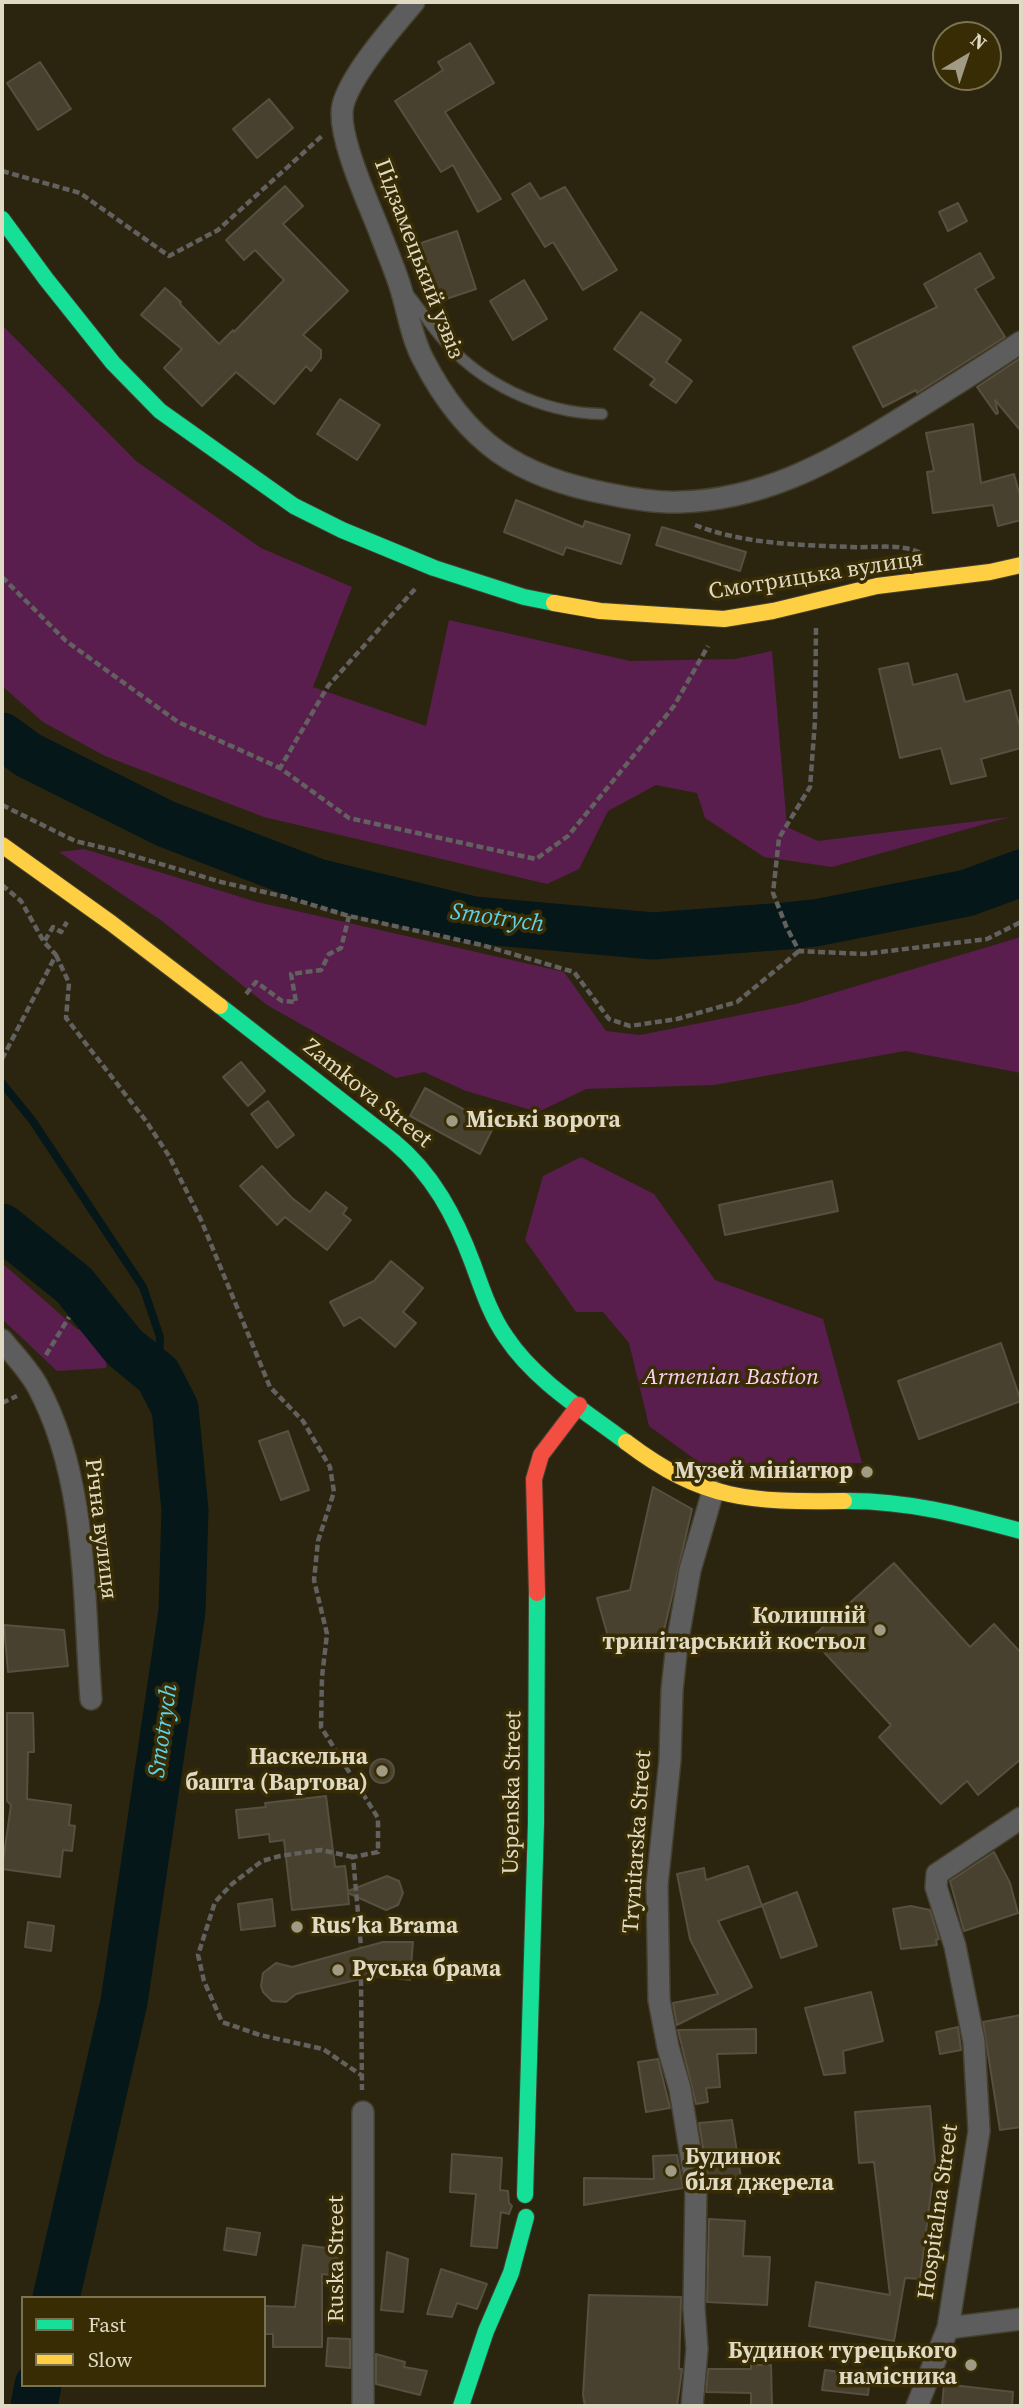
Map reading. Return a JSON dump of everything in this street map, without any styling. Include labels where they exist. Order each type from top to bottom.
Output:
[{"type":"street","points":[[341,118],[343,105],[358,77],[414,2]]},
{"type":"street","name":"Підзамецький узвіз","points":[[341,118],[349,151],[400,286],[412,331],[423,358],[455,410],[497,452],[521,468],[572,486],[659,502],[682,502],[757,491],[810,471],[864,443],[1021,342]]},
{"type":"street","name":"Смотрицька вулиця","points":[[2,219],[113,363],[160,411],[295,506],[342,530],[434,568],[524,597],[600,611],[724,619],[773,611],[877,586],[937,580],[1021,565]]},
{"type":"street","name":"Zamkova Street","points":[[2,845],[80,900],[399,1144],[442,1191],[497,1323],[510,1344],[534,1369],[668,1471],[713,1491],[744,1497],[798,1501],[876,1501],[914,1505],[948,1511],[1021,1531]]},
{"type":"street","name":"Річна вулиця","points":[[2,1340],[37,1385],[62,1442],[72,1481],[79,1534],[91,1699]]},
{"type":"street","name":"Uspenska Street","points":[[525,2195],[536,1823],[538,1638],[534,1479],[541,1455],[579,1405]]},
{"type":"street","name":"Trynitarska Street","points":[[692,2406],[697,2349],[694,2308],[696,2187],[680,2090],[659,2000],[657,1885],[670,1760],[672,1690],[677,1644],[690,1570],[713,1491]]},
{"type":"street","name":"Zamkova Street","points":[[948,1511],[1021,1546]]},
{"type":"street","name":"Hospitalna Street","points":[[917,2406],[948,2328],[979,2130],[974,2042],[955,1946],[936,1886],[937,1874],[1021,1818]]},
{"type":"street","name":"Ruska Street","points":[[363,2112],[363,2406]]},
{"type":"street","points":[[461,2406],[486,2331],[511,2273],[526,2217]]},
{"type":"street","points":[[948,2328],[1021,2319]]},
{"type":"lane","points":[[400,286],[440,336],[466,363],[491,381],[521,396],[561,410],[602,414]]},
{"type":"path","points":[[2,171],[79,193],[169,256],[218,230],[341,118]]},
{"type":"path","points":[[692,524],[754,539],[790,544],[893,547],[917,551],[932,561],[937,580]]},
{"type":"path","points":[[280,768],[328,685],[434,568]]},
{"type":"path","points":[[2,577],[66,641],[178,722],[280,768],[349,818],[536,859],[568,836],[674,706],[724,619]]},
{"type":"path","points":[[799,951],[773,893],[779,838],[810,787],[815,721],[816,600]]},
{"type":"path","points":[[2,806],[75,841],[349,916],[482,945],[574,972],[609,1019],[630,1026],[677,1019],[737,1002],[799,951],[864,954],[987,939],[1021,922]]},
{"type":"path","points":[[2,885],[22,901],[44,942],[56,955],[69,983],[66,1018],[146,1121],[169,1156],[201,1220],[270,1387],[303,1421],[330,1467],[334,1492],[318,1541],[314,1580],[327,1634],[322,1678],[321,1727],[378,1818],[377,1852],[353,1857],[321,1850],[262,1861],[232,1884],[215,1902],[198,1955],[204,1981],[222,2022],[260,2035],[323,2049],[361,2075]]},
{"type":"path","points":[[44,942],[53,927],[61,932],[71,916]]},
{"type":"path","points":[[239,1003],[256,982],[282,1001],[296,1002],[291,974],[321,970],[329,954],[341,948],[349,916]]},
{"type":"path","points":[[2,1059],[56,955]]},
{"type":"path","points":[[37,1385],[46,1354],[69,1317]]},
{"type":"path","points":[[353,1857],[361,1947]]},
{"type":"path","points":[[361,1979],[363,2112]]},
{"type":"green space","points":[[2,325],[136,461],[261,548],[352,587],[313,687],[426,726],[449,620],[630,661],[735,659],[772,651],[787,827],[818,841],[1010,817],[832,867],[764,857],[705,818],[697,793],[656,785],[608,811],[579,869],[547,884],[264,817],[105,756],[43,722],[2,686]]},
{"type":"green space","points":[[84,849],[257,902],[564,972],[606,1031],[640,1035],[796,1004],[1021,937],[1021,1073],[905,1051],[714,1085],[586,1089],[538,1112],[466,1091],[424,1072],[396,1078],[267,1005],[162,921],[59,852]]},
{"type":"green space","name":"Armenian Bastion","points":[[581,1157],[654,1194],[715,1280],[823,1319],[862,1463],[704,1466],[649,1426],[629,1343],[603,1312],[576,1312],[525,1240],[543,1176]]},
{"type":"green space","points":[[2,1263],[77,1329],[109,1336],[106,1368],[57,1371],[2,1319]]},
{"type":"building","points":[[470,43],[494,83],[445,112],[501,199],[478,212],[453,165],[441,172],[395,101],[443,70],[438,62]]},
{"type":"building","points":[[40,62],[71,109],[38,130],[7,83]]},
{"type":"building","points":[[269,99],[293,128],[257,158],[233,129]]},
{"type":"building","points":[[530,183],[540,199],[565,187],[617,270],[583,290],[553,242],[545,247],[512,194]]},
{"type":"building","points":[[285,186],[303,206],[283,224],[348,291],[303,335],[321,350],[321,358],[311,371],[306,366],[274,404],[236,372],[202,406],[164,368],[182,349],[141,315],[165,288],[219,344],[233,330],[234,332],[284,280],[255,250],[244,260],[226,240]]},
{"type":"building","points":[[958,203],[967,221],[948,231],[939,212]]},
{"type":"building","points":[[457,231],[476,289],[440,301],[421,243]]},
{"type":"building","points":[[980,253],[994,278],[975,289],[1005,337],[917,393],[916,390],[883,407],[853,347],[937,307],[924,284]]},
{"type":"building","points":[[524,280],[547,319],[513,340],[490,301]]},
{"type":"building","points":[[641,312],[681,340],[666,362],[692,381],[676,403],[650,385],[655,379],[614,349]]},
{"type":"building","points":[[1019,359],[1021,431],[995,400],[996,414],[977,387]]},
{"type":"building","points":[[340,399],[380,425],[357,460],[317,434]]},
{"type":"building","points":[[973,424],[981,483],[1014,474],[1021,500],[1021,520],[998,526],[993,505],[933,513],[927,472],[934,471],[926,433]]},
{"type":"building","points":[[516,500],[583,527],[585,521],[630,535],[621,564],[566,547],[563,555],[504,532]]},
{"type":"building","points":[[662,527],[746,552],[740,571],[656,545]]},
{"type":"building","points":[[908,663],[913,685],[957,674],[965,702],[1010,690],[1021,732],[1021,748],[981,759],[986,776],[951,784],[941,748],[900,758],[879,669]]},
{"type":"building","points":[[241,1062],[265,1091],[248,1106],[223,1077]]},
{"type":"building","name":"Міські ворота","points":[[425,1088],[494,1126],[480,1154],[410,1116]]},
{"type":"building","points":[[268,1101],[294,1135],[277,1148],[251,1114]]},
{"type":"building","points":[[262,1166],[292,1198],[310,1212],[326,1192],[347,1208],[343,1214],[351,1220],[327,1250],[285,1217],[277,1225],[240,1186]]},
{"type":"building","points":[[832,1181],[838,1211],[725,1235],[719,1205]]},
{"type":"building","points":[[391,1261],[423,1288],[403,1312],[416,1323],[395,1347],[360,1317],[344,1326],[330,1302],[374,1281]]},
{"type":"building","points":[[1001,1343],[1021,1401],[919,1439],[898,1381]]},
{"type":"building","points":[[288,1431],[309,1490],[281,1500],[259,1441]]},
{"type":"building","points":[[653,1487],[692,1509],[663,1635],[609,1640],[597,1598],[630,1590]]},
{"type":"building","points":[[894,1563],[970,1647],[994,1624],[1021,1653],[1021,1759],[978,1795],[967,1781],[941,1804],[879,1737],[891,1725],[811,1638]]},
{"type":"building","points":[[4,1625],[64,1630],[68,1666],[8,1672]]},
{"type":"building","points":[[7,1713],[33,1713],[34,1752],[28,1752],[27,1799],[71,1805],[69,1825],[75,1826],[72,1851],[63,1850],[60,1877],[2,1869],[11,1805],[7,1801]]},
{"type":"building","name":"Наскельна башта (Вартова)","points":[[382,1759],[390,1763],[394,1771],[390,1779],[382,1783],[374,1779],[370,1771],[374,1763]]},
{"type":"building","points":[[326,1796],[335,1867],[345,1866],[348,1891],[387,1876],[399,1881],[403,1893],[398,1905],[386,1910],[348,1893],[349,1904],[292,1910],[284,1840],[270,1842],[269,1834],[239,1838],[236,1810],[266,1807],[265,1803]]},
{"type":"building","points":[[994,1852],[1010,1883],[1018,1913],[964,1931],[950,1881]]},
{"type":"building","points":[[748,1866],[762,1906],[718,1921],[752,1987],[677,2025],[673,2003],[718,1994],[690,1939],[677,1874],[704,1868],[706,1880]]},
{"type":"building","points":[[797,1892],[817,1946],[781,1958],[762,1905]]},
{"type":"building","points":[[272,1899],[275,1926],[241,1930],[238,1904]]},
{"type":"building","points":[[911,1906],[930,1910],[939,1939],[936,1940],[937,1945],[901,1949],[893,1909]]},
{"type":"building","points":[[28,1922],[54,1926],[51,1951],[25,1947]]},
{"type":"building","name":"Руська брама","points":[[383,1942],[413,1942],[410,1980],[381,1976],[361,1979],[296,1994],[286,2002],[272,2001],[263,1992],[263,1973],[276,1963],[292,1967]]},
{"type":"building","points":[[871,1992],[883,2041],[843,2051],[845,2073],[824,2075],[805,2008]]},
{"type":"building","points":[[1021,2015],[1021,2127],[1000,2130],[983,2022]]},
{"type":"building","points":[[958,2027],[961,2050],[940,2054],[936,2032]]},
{"type":"building","points":[[756,2029],[756,2053],[717,2054],[720,2087],[706,2088],[708,2102],[696,2104],[678,2030]]},
{"type":"building","points":[[658,2059],[670,2108],[646,2112],[638,2062]]},
{"type":"building","points":[[930,2106],[935,2161],[920,2279],[905,2278],[894,2341],[809,2326],[816,2282],[890,2295],[874,2162],[859,2163],[855,2112]]},
{"type":"building","points":[[732,2120],[741,2178],[709,2184],[699,2123]]},
{"type":"building","points":[[452,2154],[502,2158],[500,2190],[508,2191],[509,2203],[512,2206],[509,2214],[501,2212],[497,2248],[471,2246],[476,2194],[450,2192]]},
{"type":"building","points":[[677,2155],[683,2188],[584,2205],[584,2178],[654,2179],[653,2156]]},
{"type":"building","points":[[709,2219],[745,2221],[743,2256],[770,2257],[767,2305],[707,2302]]},
{"type":"building","points":[[227,2228],[260,2233],[256,2255],[224,2250]]},
{"type":"building","points":[[303,2245],[342,2250],[338,2276],[322,2274],[322,2347],[273,2347],[273,2334],[266,2334],[266,2306],[295,2307]]},
{"type":"building","points":[[387,2252],[408,2259],[403,2312],[381,2310]]},
{"type":"building","points":[[441,2269],[487,2284],[477,2309],[457,2303],[452,2317],[427,2314]]},
{"type":"building","points":[[589,2295],[681,2297],[679,2369],[682,2369],[677,2406],[585,2406],[583,2395]]},
{"type":"building","points":[[328,2338],[350,2339],[350,2368],[326,2366]]},
{"type":"building","points":[[376,2354],[405,2362],[404,2367],[427,2371],[420,2395],[376,2384]]},
{"type":"building","points":[[751,2365],[771,2365],[772,2406],[751,2406],[751,2393],[706,2392],[708,2369],[751,2369]]},
{"type":"building","points":[[825,2370],[870,2376],[868,2395],[822,2390]]},
{"type":"building","points":[[944,2384],[1013,2392],[1012,2406],[942,2406]]},
{"type":"waterway","name":"Smotrych","points":[[2,736],[28,755],[166,824],[317,882],[474,920],[653,936],[786,926],[815,923],[967,893],[1021,873]]},
{"type":"waterway","points":[[2,1083],[32,1120],[143,1287],[160,1337],[158,1375]]},
{"type":"waterway","name":"Smotrych","points":[[2,1227],[74,1285],[124,1347],[158,1375],[175,1408],[185,1510],[182,1611],[124,2002],[56,2296]]},
{"type":"waterway","name":"Smotrych","points":[[34,2406],[38,2387]]},
{"type":"traffic: fast","points":[[2,219],[113,363],[160,411],[294,506],[342,530],[434,568],[524,597],[554,603]]},
{"type":"traffic: fast","points":[[220,1006],[393,1141],[420,1167],[450,1213],[491,1311],[518,1353],[546,1381],[626,1442]]},
{"type":"traffic: fast","points":[[844,1501],[911,1506],[1021,1531]]},
{"type":"traffic: fast","points":[[525,2195],[536,1823],[537,1593]]},
{"type":"traffic: fast","points":[[461,2406],[486,2331],[511,2273],[526,2217]]},
{"type":"traffic: slow","points":[[554,603],[600,611],[724,619],[773,611],[877,586],[990,572],[1021,565]]},
{"type":"traffic: slow","points":[[2,845],[220,1006]]},
{"type":"traffic: slow","points":[[626,1442],[680,1476],[729,1494],[781,1500],[844,1501]]},
{"type":"traffic: jam","points":[[537,1593],[534,1479],[541,1455],[579,1405]]},
{"type":"place","name":"Міські ворота","points":[[452,1121]]},
{"type":"place","name":"Музей мініатюр","points":[[867,1472]]},
{"type":"place","name":"Колишній тринітарський костьол","points":[[880,1630]]},
{"type":"place","name":"Наскельна башта (Вартова)","points":[[382,1771]]},
{"type":"place","name":"Rusʹka Brama","points":[[297,1927]]},
{"type":"place","name":"Руська брама","points":[[338,1970]]},
{"type":"place","name":"Будинок біля джерела","points":[[671,2171]]},
{"type":"place","name":"Будинок турецького намісника","points":[[971,2365]]}]
